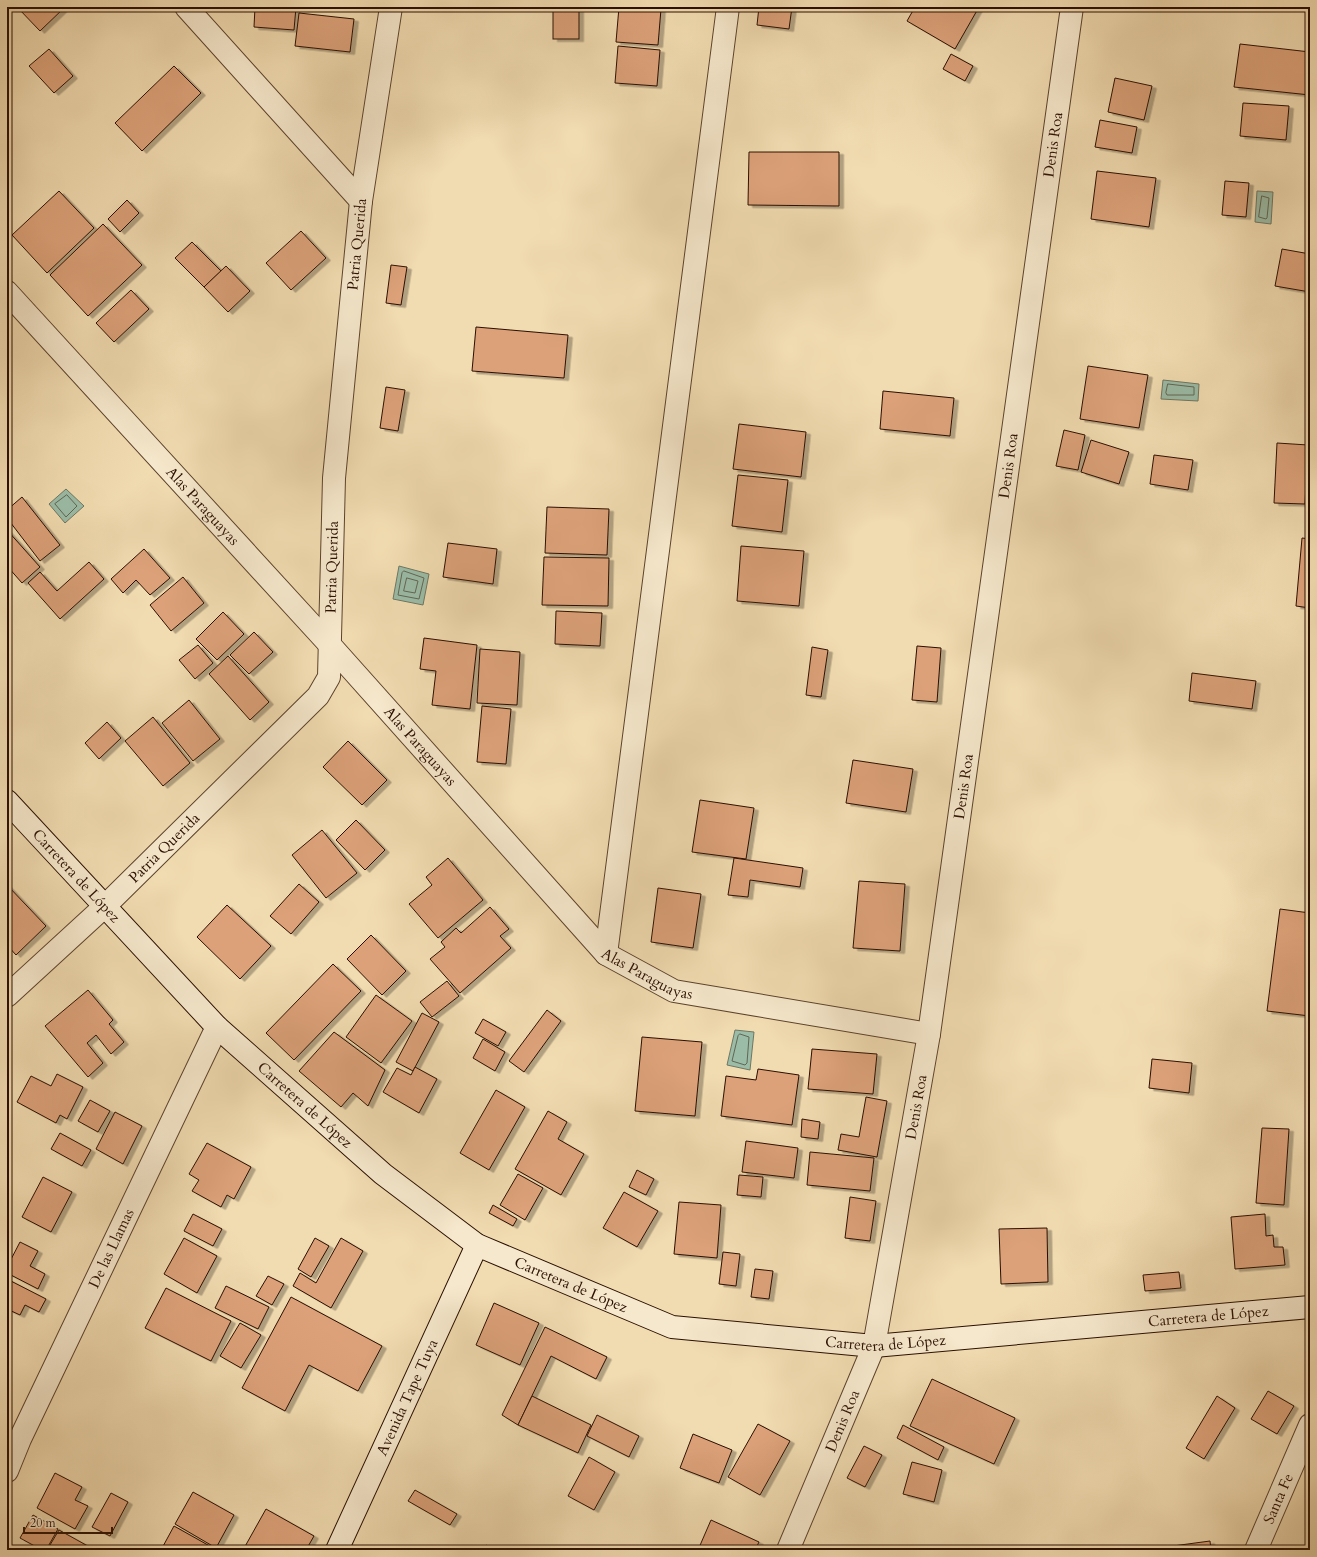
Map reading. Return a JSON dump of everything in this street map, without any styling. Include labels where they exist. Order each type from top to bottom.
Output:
[{"type":"street","points":[[186,7],[361,201]]},
{"type":"street","name":"Patria Querida","points":[[7,996],[104,907],[318,696],[329,677],[334,478],[361,201],[391,7]]},
{"type":"street","points":[[606,954],[728,7]]},
{"type":"street","name":"Denis Roa","points":[[788,1550],[874,1346],[929,1034],[1072,7]]},
{"type":"street","name":"Alas Paraguayas","points":[[7,292],[330,644],[606,954],[674,991],[929,1034]]},
{"type":"street","name":"Carretera de López","points":[[7,801],[104,907],[218,1027],[383,1174],[477,1245],[672,1327],[874,1346],[1310,1307]]},
{"type":"street","name":"De las Llamas","points":[[7,1471],[20,1439],[218,1027]]},
{"type":"street","name":"Avenida Tape Tuya","points":[[337,1550],[477,1245]]},
{"type":"street","name":"Santa Fe","points":[[1256,1550],[1310,1425]]},
{"type":"water","points":[[1257,191],[1273,192],[1271,224],[1255,222]]},
{"type":"water","points":[[1163,380],[1199,384],[1198,401],[1161,399]]},
{"type":"water","points":[[66,489],[84,506],[65,523],[49,504]]},
{"type":"water","points":[[399,566],[429,574],[423,605],[393,599]]},
{"type":"water","points":[[735,1030],[754,1032],[750,1070],[727,1065]]},
{"type":"building","points":[[17,7],[65,7],[40,31]]},
{"type":"building","points":[[255,7],[296,7],[294,30],[254,27]]},
{"type":"building","points":[[553,7],[579,7],[579,39],[553,39]]},
{"type":"building","points":[[619,7],[661,9],[658,45],[616,42]]},
{"type":"building","points":[[759,7],[792,7],[789,29],[757,25]]},
{"type":"building","points":[[915,7],[979,7],[955,49],[907,21]]},
{"type":"building","points":[[299,13],[354,19],[350,52],[295,46]]},
{"type":"building","points":[[1240,44],[1310,52],[1310,95],[1234,87]]},
{"type":"building","points":[[618,46],[660,50],[657,86],[615,83]]},
{"type":"building","points":[[49,49],[73,76],[54,93],[29,66]]},
{"type":"building","points":[[951,54],[973,66],[965,81],[943,69]]},
{"type":"building","points":[[174,66],[201,93],[142,151],[115,123]]},
{"type":"building","points":[[1115,78],[1152,86],[1144,120],[1108,112]]},
{"type":"building","points":[[1243,103],[1289,106],[1286,140],[1240,136]]},
{"type":"building","points":[[1100,120],[1137,127],[1132,153],[1095,147]]},
{"type":"building","points":[[749,152],[839,152],[839,206],[748,205]]},
{"type":"building","points":[[1097,171],[1156,178],[1149,227],[1091,219]]},
{"type":"building","points":[[1225,181],[1249,183],[1246,217],[1222,215]]},
{"type":"building","points":[[59,191],[94,228],[47,273],[12,235]]},
{"type":"building","points":[[127,200],[139,213],[120,232],[108,219]]},
{"type":"building","points":[[103,224],[142,265],[88,316],[50,275]]},
{"type":"building","points":[[301,231],[326,258],[291,290],[266,263]]},
{"type":"building","points":[[192,242],[221,271],[204,287],[175,258]]},
{"type":"building","points":[[1282,249],[1310,254],[1310,292],[1275,286]]},
{"type":"building","points":[[391,265],[407,267],[401,305],[386,303]]},
{"type":"building","points":[[226,266],[250,291],[228,312],[204,287]]},
{"type":"building","points":[[131,290],[149,309],[114,342],[96,323]]},
{"type":"building","points":[[476,327],[568,335],[564,378],[472,371]]},
{"type":"building","points":[[1088,366],[1148,375],[1139,428],[1080,419]]},
{"type":"building","points":[[386,387],[405,390],[398,431],[380,428]]},
{"type":"building","points":[[883,391],[954,398],[950,436],[880,429]]},
{"type":"building","points":[[739,424],[806,432],[801,477],[733,469]]},
{"type":"building","points":[[1064,430],[1085,435],[1078,470],[1056,466]]},
{"type":"building","points":[[1091,440],[1129,452],[1119,484],[1081,472]]},
{"type":"building","points":[[1277,443],[1308,445],[1305,504],[1274,503]]},
{"type":"building","points":[[1154,455],[1193,460],[1188,490],[1150,484]]},
{"type":"building","points":[[738,475],[788,480],[782,532],[732,526]]},
{"type":"building","points":[[22,497],[60,545],[40,561],[7,518],[7,510]]},
{"type":"building","points":[[547,507],[609,509],[607,555],[545,553]]},
{"type":"building","points":[[7,530],[40,567],[22,583],[7,566]]},
{"type":"building","points":[[1302,538],[1310,539],[1310,608],[1296,606]]},
{"type":"building","points":[[448,543],[497,549],[493,584],[443,577]]},
{"type":"building","points":[[741,546],[804,551],[799,606],[737,601]]},
{"type":"building","points":[[144,549],[170,578],[150,595],[136,580],[123,593],[111,579]]},
{"type":"building","points":[[544,557],[609,558],[608,606],[542,605]]},
{"type":"building","points":[[89,562],[104,579],[60,619],[28,583],[40,572],[57,591]]},
{"type":"building","points":[[183,577],[204,603],[171,631],[150,605]]},
{"type":"building","points":[[556,611],[602,613],[600,646],[555,644]]},
{"type":"building","points":[[223,612],[244,634],[217,660],[196,639]]},
{"type":"building","points":[[254,632],[273,652],[249,674],[230,655]]},
{"type":"building","points":[[424,638],[477,645],[470,709],[432,705],[436,671],[420,669]]},
{"type":"building","points":[[198,645],[213,663],[195,679],[179,660]]},
{"type":"building","points":[[917,646],[941,648],[937,702],[912,700]]},
{"type":"building","points":[[812,647],[828,650],[821,697],[806,695]]},
{"type":"building","points":[[480,649],[520,652],[517,705],[477,703]]},
{"type":"building","points":[[228,656],[269,702],[250,720],[209,674]]},
{"type":"building","points":[[1192,673],[1256,681],[1252,709],[1189,701]]},
{"type":"building","points":[[189,700],[220,739],[193,761],[162,723]]},
{"type":"building","points":[[482,706],[511,709],[506,764],[477,762]]},
{"type":"building","points":[[153,717],[190,763],[163,786],[125,741]]},
{"type":"building","points":[[107,722],[121,738],[99,759],[85,743]]},
{"type":"building","points":[[348,741],[387,780],[362,805],[323,767]]},
{"type":"building","points":[[853,760],[913,769],[906,812],[846,803]]},
{"type":"building","points":[[700,800],[754,808],[746,859],[692,852]]},
{"type":"building","points":[[356,820],[385,850],[365,870],[336,840]]},
{"type":"building","points":[[322,830],[357,873],[326,898],[292,855]]},
{"type":"building","points":[[448,858],[483,900],[438,938],[409,904],[432,885],[426,877]]},
{"type":"building","points":[[734,858],[803,868],[800,887],[750,880],[748,897],[728,895]]},
{"type":"building","points":[[859,881],[905,884],[900,951],[853,948]]},
{"type":"building","points":[[299,884],[319,902],[291,934],[270,916]]},
{"type":"building","points":[[7,885],[46,926],[16,955],[7,945]]},
{"type":"building","points":[[658,888],[701,894],[693,948],[651,942]]},
{"type":"building","points":[[227,905],[271,946],[240,979],[197,937]]},
{"type":"building","points":[[490,907],[509,929],[500,936],[511,948],[460,993],[430,959],[445,947],[441,942],[456,928],[461,933]]},
{"type":"building","points":[[1280,909],[1310,913],[1310,1016],[1267,1011]]},
{"type":"building","points":[[371,935],[406,971],[382,995],[347,959]]},
{"type":"building","points":[[333,964],[361,991],[294,1060],[266,1033]]},
{"type":"building","points":[[447,981],[459,996],[432,1017],[420,1002]]},
{"type":"building","points":[[88,990],[113,1020],[109,1024],[124,1042],[111,1054],[96,1035],[87,1043],[103,1063],[88,1077],[45,1026]]},
{"type":"building","points":[[376,995],[412,1021],[381,1063],[346,1037]]},
{"type":"building","points":[[547,1010],[561,1021],[524,1072],[509,1061]]},
{"type":"building","points":[[422,1013],[439,1022],[413,1071],[396,1062]]},
{"type":"building","points":[[483,1019],[506,1032],[498,1046],[475,1033]]},
{"type":"building","points":[[334,1032],[385,1070],[368,1106],[353,1093],[341,1107],[299,1071]]},
{"type":"building","points":[[642,1037],[702,1042],[695,1116],[635,1111]]},
{"type":"building","points":[[483,1039],[505,1052],[495,1071],[473,1058]]},
{"type":"building","points":[[812,1049],[877,1054],[873,1094],[808,1089]]},
{"type":"building","points":[[1152,1059],[1192,1063],[1189,1093],[1149,1088]]},
{"type":"building","points":[[415,1067],[437,1079],[419,1113],[383,1092],[397,1068],[411,1075]]},
{"type":"building","points":[[758,1069],[799,1075],[792,1125],[721,1116],[726,1076],[756,1080]]},
{"type":"building","points":[[57,1074],[83,1087],[67,1119],[60,1115],[56,1123],[17,1102],[31,1076],[51,1086]]},
{"type":"building","points":[[496,1090],[525,1107],[489,1170],[460,1153]]},
{"type":"building","points":[[866,1097],[887,1101],[877,1157],[838,1150],[841,1134],[859,1137]]},
{"type":"building","points":[[90,1100],[110,1111],[98,1132],[78,1121]]},
{"type":"building","points":[[548,1111],[567,1122],[558,1139],[584,1154],[561,1195],[515,1169]]},
{"type":"building","points":[[115,1112],[142,1126],[123,1164],[96,1149]]},
{"type":"building","points":[[802,1119],[820,1122],[818,1139],[801,1137]]},
{"type":"building","points":[[1262,1128],[1289,1129],[1284,1205],[1256,1203]]},
{"type":"building","points":[[60,1133],[91,1150],[82,1166],[51,1149]]},
{"type":"building","points":[[746,1141],[798,1148],[794,1178],[742,1172]]},
{"type":"building","points":[[207,1143],[251,1167],[234,1199],[227,1195],[221,1207],[192,1191],[199,1180],[189,1174]]},
{"type":"building","points":[[810,1152],[874,1158],[870,1191],[807,1185]]},
{"type":"building","points":[[637,1170],[654,1179],[646,1195],[629,1187]]},
{"type":"building","points":[[518,1174],[543,1188],[525,1220],[500,1205]]},
{"type":"building","points":[[739,1175],[763,1177],[761,1197],[737,1195]]},
{"type":"building","points":[[43,1177],[72,1192],[51,1232],[22,1217]]},
{"type":"building","points":[[624,1192],[658,1211],[637,1247],[603,1228]]},
{"type":"building","points":[[850,1197],[876,1201],[870,1241],[845,1238]]},
{"type":"building","points":[[679,1202],[721,1205],[717,1258],[674,1254]]},
{"type":"building","points":[[493,1205],[517,1219],[513,1226],[489,1213]]},
{"type":"building","points":[[193,1214],[222,1229],[213,1246],[184,1231]]},
{"type":"building","points":[[1265,1214],[1266,1236],[1273,1235],[1274,1247],[1283,1247],[1285,1265],[1235,1269],[1231,1217]]},
{"type":"building","points":[[1047,1228],[1048,1282],[1001,1284],[999,1229]]},
{"type":"building","points":[[184,1238],[217,1256],[197,1293],[164,1274]]},
{"type":"building","points":[[315,1238],[329,1246],[311,1277],[298,1269]]},
{"type":"building","points":[[341,1238],[363,1251],[331,1308],[293,1286],[300,1273],[316,1283]]},
{"type":"building","points":[[20,1242],[38,1251],[30,1266],[45,1274],[38,1289],[7,1273],[7,1267]]},
{"type":"building","points":[[723,1252],[740,1254],[736,1286],[719,1284]]},
{"type":"building","points":[[755,1269],[773,1271],[769,1299],[751,1297]]},
{"type":"building","points":[[1179,1272],[1181,1288],[1145,1291],[1143,1275]]},
{"type":"building","points":[[268,1276],[284,1284],[272,1305],[256,1296]]},
{"type":"building","points":[[7,1279],[46,1299],[39,1312],[25,1305],[20,1315],[7,1309]]},
{"type":"building","points":[[226,1286],[269,1307],[258,1329],[215,1308]]},
{"type":"building","points":[[166,1288],[231,1321],[211,1361],[145,1328]]},
{"type":"building","points":[[291,1297],[382,1346],[358,1391],[309,1365],[285,1411],[242,1388]]},
{"type":"building","points":[[494,1303],[539,1323],[520,1365],[476,1345]]},
{"type":"building","points":[[240,1323],[261,1335],[241,1368],[220,1356]]},
{"type":"building","points":[[545,1327],[607,1357],[596,1379],[551,1356],[518,1425],[502,1415]]},
{"type":"building","points":[[932,1379],[1015,1418],[994,1464],[910,1426]]},
{"type":"building","points":[[1268,1391],[1294,1406],[1277,1434],[1251,1419]]},
{"type":"building","points":[[532,1396],[591,1425],[578,1453],[518,1425]]},
{"type":"building","points":[[1217,1396],[1235,1408],[1204,1459],[1186,1448]]},
{"type":"building","points":[[597,1415],[639,1436],[629,1457],[587,1436]]},
{"type":"building","points":[[758,1424],[790,1441],[760,1495],[728,1477]]},
{"type":"building","points":[[903,1425],[944,1447],[938,1460],[897,1438]]},
{"type":"building","points":[[693,1434],[732,1450],[719,1483],[680,1468]]},
{"type":"building","points":[[864,1446],[882,1455],[865,1487],[847,1478]]},
{"type":"building","points":[[589,1457],[615,1472],[594,1510],[568,1496]]},
{"type":"building","points":[[912,1462],[942,1470],[934,1502],[903,1494]]},
{"type":"building","points":[[55,1473],[82,1487],[75,1500],[88,1506],[75,1529],[37,1508]]},
{"type":"building","points":[[415,1490],[457,1514],[450,1525],[408,1501]]},
{"type":"building","points":[[193,1492],[234,1515],[216,1548],[175,1524]]},
{"type":"building","points":[[111,1493],[128,1502],[110,1536],[92,1527]]},
{"type":"building","points":[[266,1509],[314,1536],[306,1550],[243,1550]]},
{"type":"building","points":[[33,1515],[58,1529],[46,1550],[42,1550],[20,1538]]},
{"type":"building","points":[[711,1520],[759,1542],[755,1550],[698,1550]]},
{"type":"building","points":[[174,1526],[215,1549],[215,1550],[161,1550]]},
{"type":"building","points":[[59,1530],[95,1550],[47,1550]]},
{"type":"building","points":[[1210,1541],[1211,1550],[1159,1550],[1158,1548]]},
{"type":"building","points":[[486,1545],[494,1550],[483,1550]]}]
